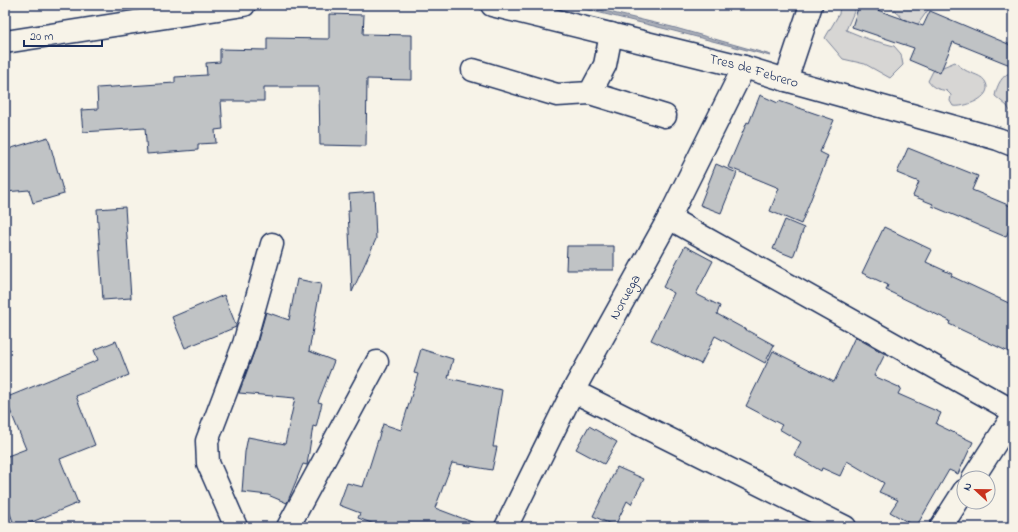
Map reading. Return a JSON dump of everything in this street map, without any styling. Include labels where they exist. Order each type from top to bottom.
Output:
[{"type":"street","points":[[5,42],[244,5]]},
{"type":"street","name":"Tres de Febrero","points":[[492,5],[744,67],[998,139],[1013,145]]},
{"type":"street","points":[[786,80],[810,5]]},
{"type":"street","points":[[590,93],[605,65],[611,34]]},
{"type":"street","name":"Noruega","points":[[506,527],[574,391],[668,218],[744,67]]},
{"type":"street","points":[[473,70],[557,95],[590,93],[666,116]]},
{"type":"street","points":[[668,218],[1013,411]]},
{"type":"street","points":[[236,527],[208,463],[207,441],[244,344],[272,244]]},
{"type":"street","points":[[288,527],[377,362]]},
{"type":"street","points":[[574,391],[845,527]]},
{"type":"street","points":[[977,470],[1013,416]]},
{"type":"street","points":[[941,527],[956,504]]},
{"type":"shaded area","points":[[568,5],[579,5],[672,27],[771,55],[770,56]]},
{"type":"shaded area","points":[[840,5],[857,5],[846,30],[868,39],[894,46],[901,54],[903,65],[890,78],[865,64],[843,59],[825,38],[839,14]]},
{"type":"shaded area","points":[[885,5],[940,5],[939,7],[928,10],[918,24],[906,23],[896,11]]},
{"type":"shaded area","points":[[955,62],[965,70],[982,78],[986,83],[987,88],[982,97],[970,104],[953,106],[950,101],[951,95],[947,91],[934,87],[928,81],[933,71]]},
{"type":"shaded area","points":[[1013,72],[1012,123],[1010,111],[1007,106],[995,96],[997,88],[1003,78],[1009,73]]},
{"type":"building","points":[[859,5],[863,5],[923,26],[930,11],[1013,46],[1013,58],[1010,65],[953,42],[940,73],[909,60],[914,48],[852,27]]},
{"type":"building","points":[[329,14],[364,15],[363,34],[412,35],[412,80],[367,79],[366,146],[320,145],[319,87],[264,87],[264,101],[221,101],[223,129],[215,130],[216,143],[198,144],[198,150],[147,154],[145,128],[83,132],[81,110],[98,109],[97,88],[175,83],[175,77],[207,75],[206,63],[220,62],[220,49],[267,50],[267,38],[329,39]]},
{"type":"building","points":[[760,95],[778,103],[779,101],[834,120],[820,152],[828,156],[801,224],[770,211],[779,188],[728,167],[747,122],[749,123]]},
{"type":"building","points":[[48,137],[64,194],[33,203],[29,190],[5,192],[5,150]]},
{"type":"building","points":[[908,148],[978,176],[972,190],[1013,207],[1013,220],[1006,237],[932,206],[933,204],[913,196],[919,182],[897,173]]},
{"type":"building","points":[[716,164],[737,173],[721,213],[700,205]]},
{"type":"building","points":[[374,192],[376,239],[352,292],[348,211],[350,211],[349,194]]},
{"type":"building","points":[[125,207],[131,298],[103,300],[97,209]]},
{"type":"building","points":[[785,220],[804,228],[793,257],[773,249]]},
{"type":"building","points":[[884,227],[932,250],[926,262],[952,274],[951,276],[1013,305],[1013,354],[949,324],[950,321],[886,290],[888,285],[862,273]]},
{"type":"building","points":[[567,246],[614,246],[614,270],[566,270]]},
{"type":"building","points":[[685,246],[713,261],[696,294],[720,306],[717,314],[774,345],[765,363],[715,336],[701,364],[651,340],[674,293],[663,287]]},
{"type":"building","points":[[297,279],[321,284],[309,351],[334,361],[318,402],[322,403],[316,427],[313,426],[307,465],[303,464],[287,503],[268,495],[242,492],[245,452],[248,437],[285,444],[295,398],[239,393],[256,347],[266,312],[289,320]]},
{"type":"building","points":[[224,295],[236,327],[185,348],[172,317]]},
{"type":"building","points":[[855,337],[885,354],[874,376],[901,388],[898,394],[941,413],[936,424],[973,442],[960,470],[956,470],[956,473],[949,470],[916,527],[890,512],[898,500],[879,492],[884,483],[847,461],[840,476],[822,468],[821,471],[794,455],[801,442],[779,429],[782,425],[746,406],[773,351],[834,382]]},
{"type":"building","points":[[116,341],[129,375],[76,396],[95,445],[60,459],[78,503],[20,527],[15,527],[5,500],[5,457],[26,449],[5,398],[98,360],[94,350]]},
{"type":"building","points":[[421,349],[453,359],[448,378],[502,390],[493,447],[497,447],[492,470],[452,463],[435,508],[480,525],[480,527],[382,527],[358,518],[360,513],[339,505],[347,483],[363,487],[383,424],[401,430],[418,374],[414,373]]},
{"type":"building","points":[[589,426],[617,442],[604,464],[576,449]]},
{"type":"building","points":[[617,467],[644,479],[631,504],[627,501],[615,526],[593,516]]}]
